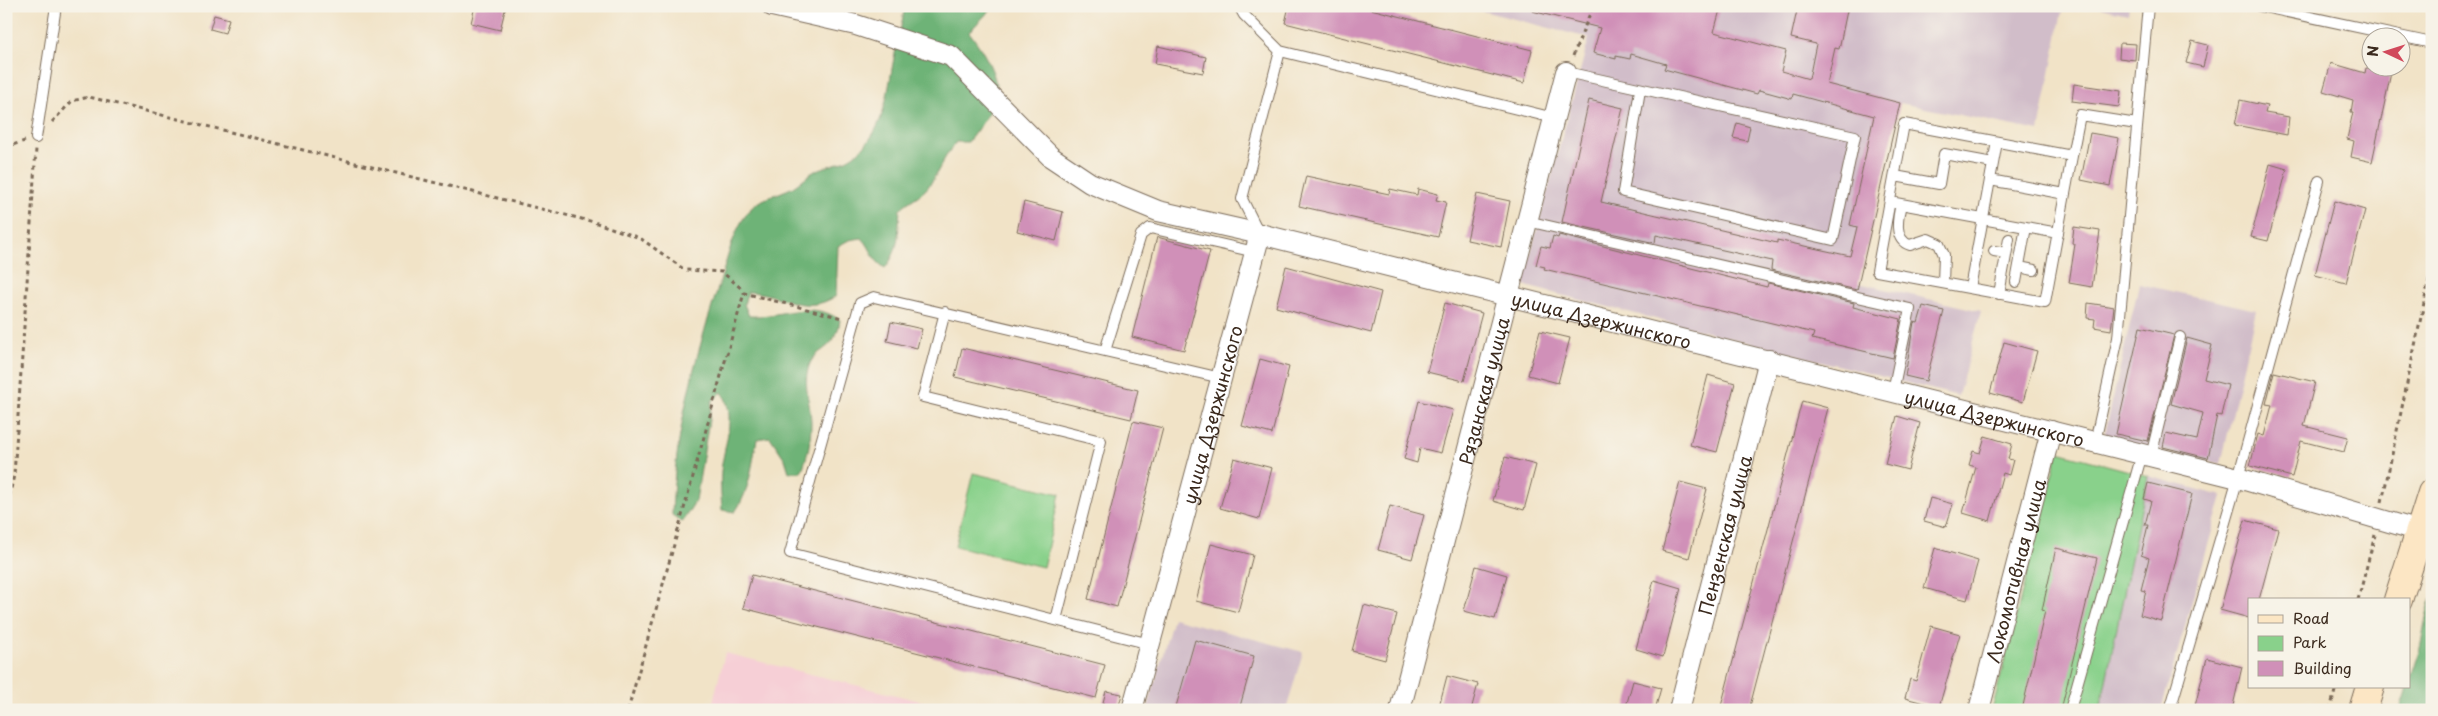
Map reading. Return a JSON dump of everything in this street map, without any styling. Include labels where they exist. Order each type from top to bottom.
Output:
[{"type":"street","points":[[772,6],[823,14],[951,56],[1051,157],[1090,184],[1158,210],[1258,243]]},
{"type":"street","name":"Рязанская улица","points":[[1400,710],[1566,72]]},
{"type":"street","name":"улица Дзержинского","points":[[1132,710],[1258,243],[1508,294],[2238,478],[2378,521],[2420,531]]},
{"type":"street","name":"Пензенская улица","points":[[1679,710],[1770,360]]},
{"type":"street","name":"Локомотивная улица","points":[[1980,710],[2051,431]]},
{"type":"street","points":[[2399,598],[2432,493]]},
{"type":"street","points":[[2363,710],[2370,688]]},
{"type":"lane","points":[[36,138],[56,6]]},
{"type":"lane","points":[[1239,6],[1244,15],[1280,51],[1554,118]]},
{"type":"lane","points":[[2096,442],[2118,338],[2148,6]]},
{"type":"lane","points":[[2259,6],[2432,43]]},
{"type":"lane","points":[[1105,350],[1141,235],[1150,228],[1258,243],[1242,199],[1280,51]]},
{"type":"lane","points":[[1566,72],[1640,90],[1855,136],[1833,240],[1623,192],[1640,90]]},
{"type":"lane","points":[[2072,156],[1904,124],[1877,271],[2045,302],[2080,115],[2137,124]]},
{"type":"lane","points":[[1970,288],[1997,142]]},
{"type":"lane","points":[[1894,176],[1939,184],[1944,154],[1993,163]]},
{"type":"lane","points":[[1990,180],[2065,194]]},
{"type":"lane","points":[[2170,710],[2238,478],[2319,181]]},
{"type":"lane","points":[[1890,202],[2058,233]]},
{"type":"lane","points":[[1901,204],[1898,228],[1901,238],[1910,245],[1928,239],[1939,244],[1944,256],[1943,283]]},
{"type":"lane","points":[[1527,221],[1910,309],[1892,391]]},
{"type":"lane","points":[[2016,282],[2026,227]]},
{"type":"lane","points":[[1999,294],[2009,239]]},
{"type":"lane","points":[[1994,251],[2006,253]]},
{"type":"lane","points":[[2019,268],[2034,270]]},
{"type":"lane","points":[[1150,644],[790,553],[860,303],[874,296],[1222,378]]},
{"type":"lane","points":[[945,312],[923,397],[1100,440],[1056,620]]},
{"type":"lane","points":[[2070,710],[2180,337]]},
{"type":"path","points":[[1566,72],[1593,6]]},
{"type":"path","points":[[6,148],[36,138],[72,101],[89,97],[594,222],[640,238],[686,270],[722,272],[742,289]]},
{"type":"path","points":[[6,512],[14,475],[36,138]]},
{"type":"path","points":[[2359,598],[2378,521],[2432,265]]},
{"type":"path","points":[[628,710],[744,293],[855,321]]},
{"type":"path","points":[[2330,710],[2336,688]]},
{"type":"shaded area","points":[[1463,6],[2063,6],[2039,131],[1900,103],[1858,283],[1981,311],[1958,396],[1522,285],[1589,38]]},
{"type":"shaded area","points":[[2091,6],[2129,6],[2128,14]]},
{"type":"shaded area","points":[[2139,284],[2256,310],[2221,464],[2104,438]]},
{"type":"shaded area","points":[[2148,476],[2222,496],[2161,710],[2100,710]]},
{"type":"shaded area","points":[[1173,618],[1303,652],[1286,710],[1147,710]]},
{"type":"shaded area","points":[[725,653],[957,710],[711,710]]},
{"type":"green space","points":[[905,6],[994,6],[969,32],[980,47],[994,76],[996,95],[994,103],[968,142],[956,142],[928,187],[900,209],[896,247],[885,268],[874,258],[862,238],[849,240],[838,246],[836,296],[824,302],[803,304],[760,293],[748,292],[744,304],[749,316],[807,310],[829,314],[840,320],[834,339],[815,356],[808,369],[806,382],[811,429],[806,460],[801,472],[789,472],[785,459],[770,437],[757,439],[750,477],[740,504],[735,512],[722,510],[721,471],[728,431],[729,411],[722,392],[712,401],[696,500],[682,522],[672,515],[677,455],[687,397],[702,340],[734,237],[748,212],[757,203],[793,187],[815,171],[848,159],[864,147],[872,136],[883,112]]},
{"type":"green space","points":[[2058,452],[2148,476],[2100,710],[1992,710]]},
{"type":"green space","points":[[973,473],[1060,494],[1043,567],[955,546]]},
{"type":"green space","points":[[2432,599],[2432,710],[2400,710],[2407,688],[2410,688],[2410,679],[2419,652],[2427,612]]},
{"type":"building","points":[[475,6],[506,6],[500,30],[471,23]]},
{"type":"building","points":[[1289,6],[1359,6],[1532,50],[1524,83],[1285,23]]},
{"type":"building","points":[[1532,6],[1721,6],[1714,32],[1786,51],[1781,71],[1809,79],[1816,44],[1791,38],[1798,6],[1848,6],[1839,49],[1835,48],[1827,84],[1900,103],[1857,290],[1771,270],[1772,261],[1656,235],[1655,243],[1562,222],[1589,100],[1623,108],[1601,202],[1777,243],[1777,240],[1850,256],[1857,227],[1850,225],[1874,116],[1793,94],[1792,99],[1759,90],[1757,94],[1664,69],[1666,64],[1631,54],[1630,59],[1616,56],[1616,59],[1593,53],[1600,28],[1532,11]]},
{"type":"building","points":[[214,15],[229,19],[225,33],[210,29]]},
{"type":"building","points":[[2192,41],[2208,45],[2203,67],[2186,63]]},
{"type":"building","points":[[2120,43],[2136,44],[2135,60],[2119,58]]},
{"type":"building","points":[[1158,46],[1206,57],[1203,73],[1155,64]]},
{"type":"building","points":[[2331,63],[2360,72],[2360,78],[2390,78],[2372,162],[2351,157],[2354,141],[2347,139],[2353,112],[2351,112],[2353,100],[2323,91]]},
{"type":"building","points":[[2074,84],[2121,91],[2119,107],[2072,101]]},
{"type":"building","points":[[2240,100],[2267,106],[2265,113],[2289,117],[2287,135],[2235,125]]},
{"type":"building","points":[[1737,123],[1750,127],[1747,141],[1733,138]]},
{"type":"building","points":[[2090,133],[2119,138],[2110,186],[2081,180]]},
{"type":"building","points":[[2270,164],[2287,169],[2268,241],[2251,237]]},
{"type":"building","points":[[1306,176],[1389,194],[1390,189],[1417,195],[1418,189],[1438,194],[1436,200],[1446,202],[1438,237],[1299,206]]},
{"type":"building","points":[[1477,194],[1510,201],[1501,247],[1467,240]]},
{"type":"building","points":[[2334,201],[2365,210],[2346,283],[2315,275]]},
{"type":"building","points":[[1024,202],[1063,212],[1056,241],[1017,231]]},
{"type":"building","points":[[2074,227],[2100,231],[2092,287],[2069,283],[2075,244],[2072,243]]},
{"type":"building","points":[[1559,235],[1767,287],[1768,283],[1854,303],[1853,307],[1901,319],[1893,358],[1812,339],[1814,333],[1544,269],[1545,267],[1536,265],[1541,246],[1550,248],[1553,236],[1558,238]]},
{"type":"building","points":[[1157,237],[1210,251],[1184,350],[1132,337]]},
{"type":"building","points":[[1286,266],[1381,292],[1371,333],[1276,307]]},
{"type":"building","points":[[1445,303],[1482,313],[1464,381],[1427,372]]},
{"type":"building","points":[[2088,303],[2114,307],[2111,330],[2094,327],[2095,319],[2087,318]]},
{"type":"building","points":[[1923,306],[1944,311],[1926,381],[1905,376],[1914,322],[1918,323]]},
{"type":"building","points":[[891,322],[922,329],[917,348],[887,341]]},
{"type":"building","points":[[2140,327],[2174,335],[2148,441],[2116,434]]},
{"type":"building","points":[[1540,331],[1570,338],[1558,383],[1528,375]]},
{"type":"building","points":[[2187,338],[2212,345],[2204,379],[2228,385],[2221,416],[2217,415],[2208,458],[2163,447],[2166,433],[2197,440],[2203,413],[2171,404]]},
{"type":"building","points":[[2004,342],[2037,351],[2023,402],[1990,393]]},
{"type":"building","points":[[962,348],[1138,390],[1131,419],[955,377]]},
{"type":"building","points":[[1260,359],[1289,367],[1272,434],[1242,426]]},
{"type":"building","points":[[2274,372],[2315,382],[2304,426],[2348,437],[2344,452],[2301,441],[2292,477],[2250,466],[2258,434],[2264,436],[2272,405],[2266,404]]},
{"type":"building","points":[[1708,375],[1735,383],[1717,452],[1690,445]]},
{"type":"building","points":[[1419,401],[1453,410],[1441,453],[1420,448],[1417,463],[1404,459]]},
{"type":"building","points":[[1802,401],[1828,408],[1749,710],[1720,710]]},
{"type":"building","points":[[1897,416],[1920,423],[1908,470],[1885,464]]},
{"type":"building","points":[[1133,421],[1163,428],[1117,607],[1088,599]]},
{"type":"building","points":[[1985,436],[2012,444],[2008,459],[2013,460],[2009,475],[2003,473],[1990,521],[1963,513],[1976,467],[1969,465],[1973,451],[1980,453]]},
{"type":"building","points":[[1505,457],[1536,465],[1524,510],[1493,501]]},
{"type":"building","points":[[1234,458],[1272,468],[1259,519],[1220,508]]},
{"type":"building","points":[[1680,482],[1707,489],[1689,558],[1662,551]]},
{"type":"building","points":[[2148,483],[2192,494],[2161,621],[2140,615],[2146,591],[2141,590],[2149,558],[2141,555],[2148,525],[2145,525],[2151,501],[2144,499]]},
{"type":"building","points":[[1930,498],[1953,504],[1946,527],[1924,521]]},
{"type":"building","points":[[1390,506],[1424,515],[1412,559],[1378,550]]},
{"type":"building","points":[[2245,520],[2278,529],[2260,598],[2248,598],[2248,618],[2220,610]]},
{"type":"building","points":[[1211,544],[1253,555],[1238,612],[1196,601]]},
{"type":"building","points":[[1935,548],[1978,561],[1967,600],[1924,588]]},
{"type":"building","points":[[2056,548],[2097,558],[2061,710],[2022,710],[2045,611],[2042,610]]},
{"type":"building","points":[[1476,566],[1507,575],[1495,619],[1464,611]]},
{"type":"building","points":[[752,575],[1105,665],[1096,698],[743,608]]},
{"type":"building","points":[[1654,580],[1681,588],[1663,657],[1636,649]]},
{"type":"building","points":[[1364,605],[1397,614],[1385,660],[1352,651]]},
{"type":"building","points":[[1931,626],[1960,634],[1939,707],[1905,698],[1910,679],[1916,681]]},
{"type":"building","points":[[1195,640],[1254,656],[1239,710],[1175,710]]},
{"type":"building","points":[[2207,658],[2242,667],[2232,710],[2194,710]]},
{"type":"building","points":[[1447,676],[1478,684],[1471,710],[1438,710]]},
{"type":"building","points":[[1633,681],[1661,688],[1655,710],[1625,710]]},
{"type":"building","points":[[1106,691],[1122,694],[1118,710],[1101,710]]}]
